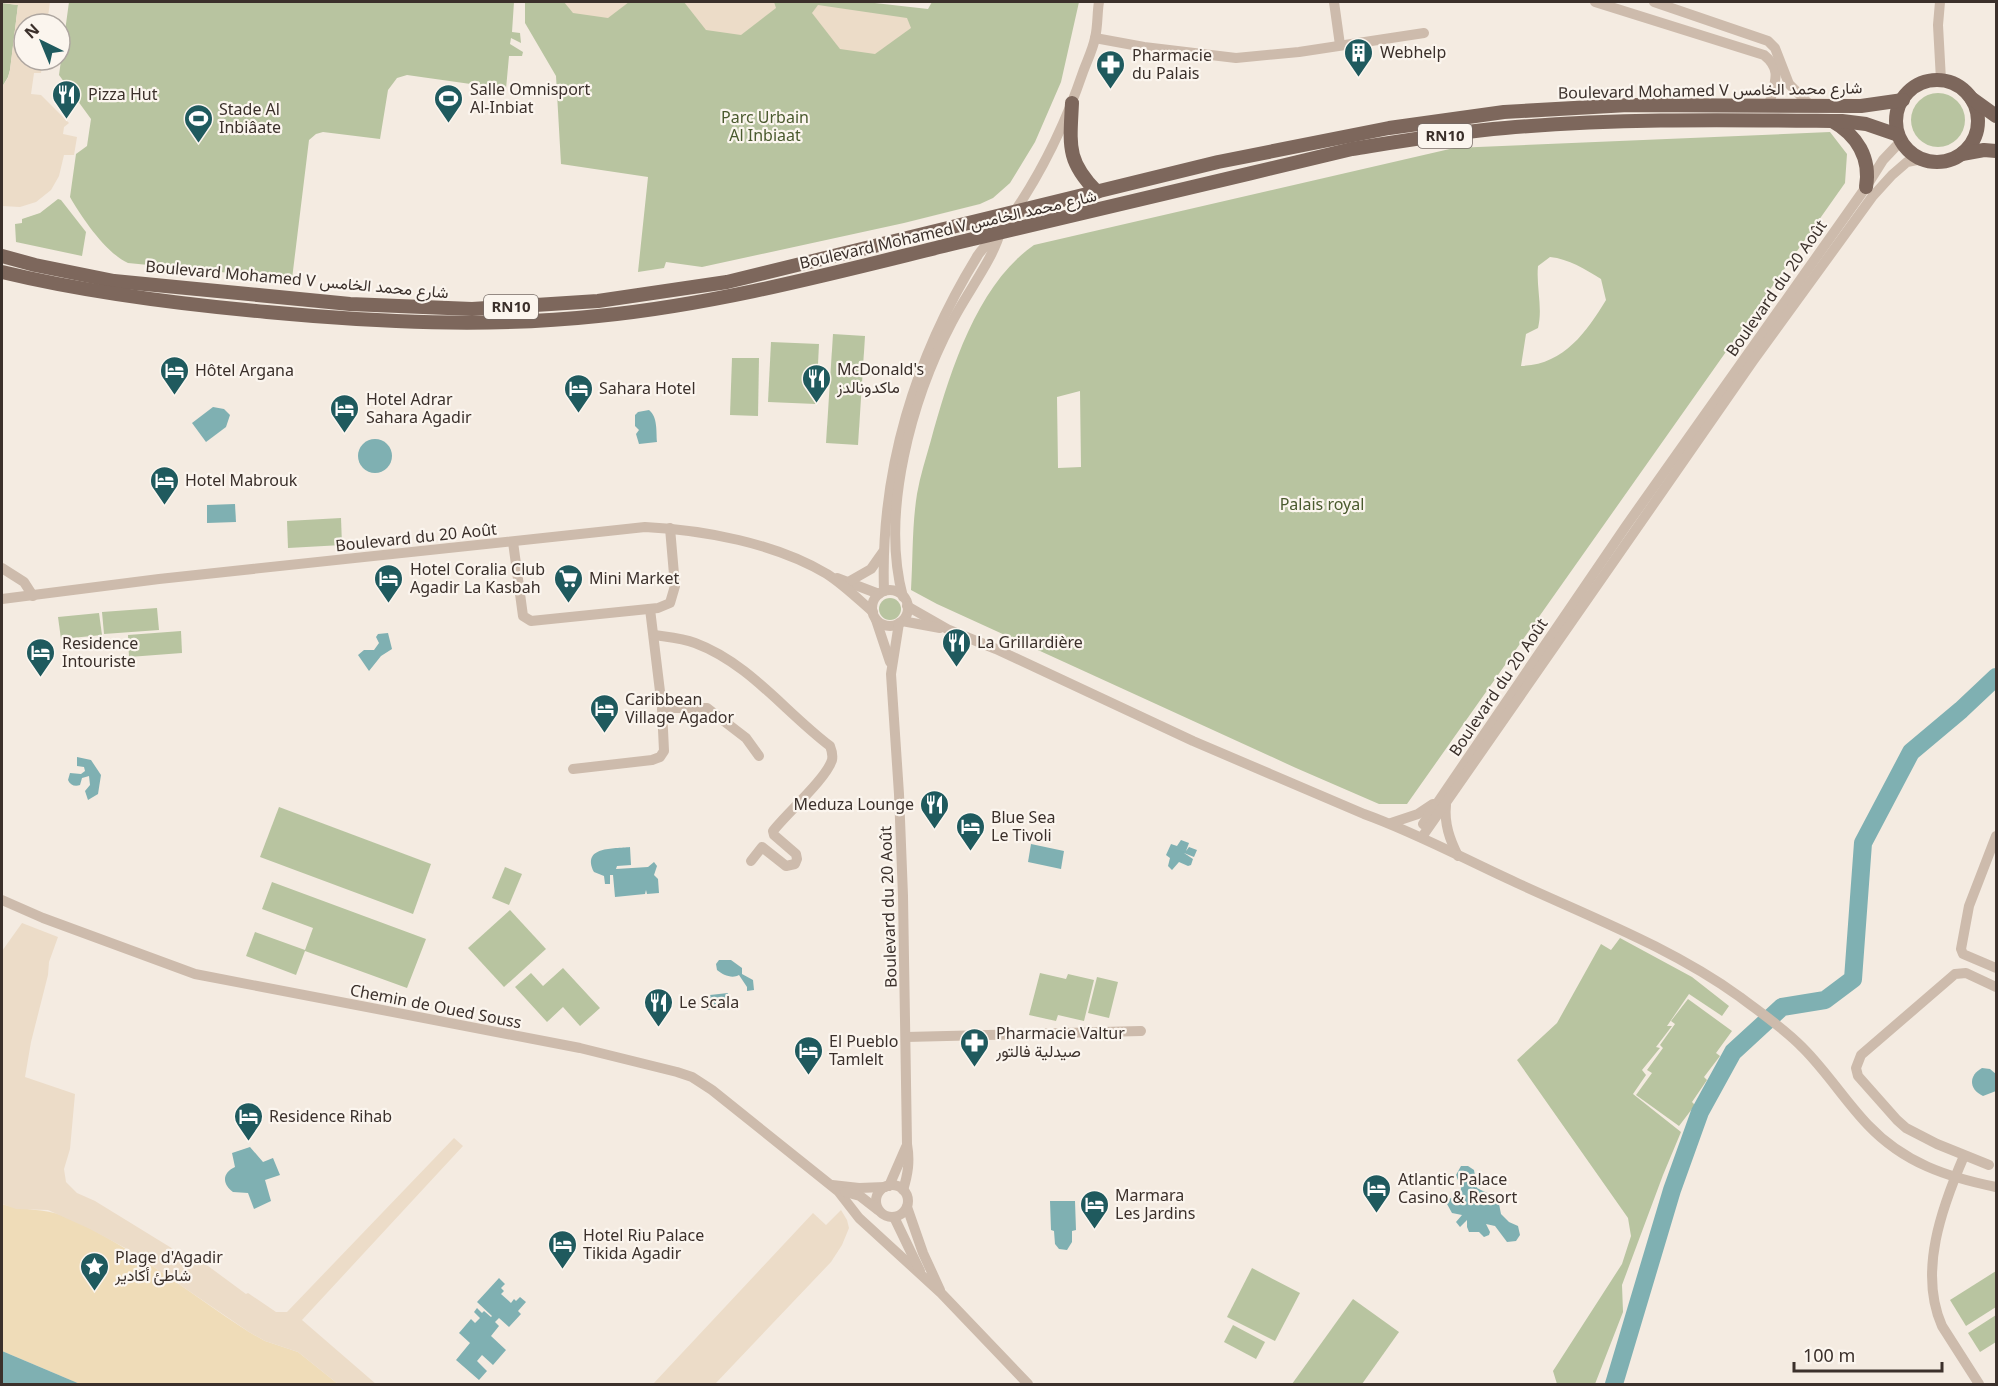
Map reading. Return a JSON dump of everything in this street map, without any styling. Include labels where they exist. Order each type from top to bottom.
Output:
[{"type":"main road","points":[[1941,81],[1959,87],[1996,116]]},
{"type":"main road","name":"RN10","points":[[1903,100],[1917,86],[1941,81]]},
{"type":"main road","points":[[1962,154],[1976,134],[1977,116],[1971,98]]},
{"type":"main road","name":"Boulevard Mohamed V شارع محمد الخامس","points":[[2,256],[114,281],[350,304],[472,309],[598,301],[728,282],[1218,162],[1358,134],[1504,112],[1628,105],[1861,106],[1903,100]]},
{"type":"main road","points":[[1900,138],[1897,116],[1903,100]]},
{"type":"main road","points":[[1072,104],[1071,150],[1076,166],[1097,192]]},
{"type":"main road","points":[[1504,112],[1504,128]]},
{"type":"main road","name":"Boulevard Mohamed V شارع محمد الخامس","points":[[2,272],[88,291],[200,306],[400,322],[495,324],[599,316],[729,298],[1352,149],[1504,128],[1628,121],[1830,120],[1866,124],[1900,138]]},
{"type":"main road","points":[[1830,120],[1843,126],[1861,146],[1868,176],[1866,187]]},
{"type":"main road","name":"RN10","points":[[1900,138],[1914,155],[1922,159]]},
{"type":"main road","points":[[1922,159],[1942,161],[1962,154],[1984,150],[1996,151]]},
{"type":"street","points":[[882,593],[886,512],[894,460],[920,369],[945,315],[979,254],[1019,212],[1046,160],[1072,104],[1095,38],[1099,2]]},
{"type":"street","points":[[1334,2],[1340,45]]},
{"type":"street","points":[[1595,2],[1764,55],[1775,65],[1777,71],[1769,106]]},
{"type":"street","points":[[1654,2],[1768,41],[1775,48],[1789,84],[1809,105]]},
{"type":"street","points":[[1940,2],[1938,25],[1941,81]]},
{"type":"street","points":[[1095,38],[1143,47],[1236,58],[1299,52],[1424,33]]},
{"type":"street","name":"Boulevard du 20 Août","points":[[1444,800],[1626,526],[1900,138]]},
{"type":"street","name":"Boulevard du 20 Août","points":[[1419,836],[1746,370],[1872,197],[1907,162],[1922,159]]},
{"type":"street","points":[[901,622],[906,614],[905,601],[897,575],[896,525],[902,468],[913,417],[940,345],[996,246],[1000,232]]},
{"type":"street","name":"Boulevard du 20 Août","points":[[2,599],[152,580],[645,527],[714,534],[770,549],[828,575],[882,593]]},
{"type":"street","points":[[513,542],[521,609],[525,619],[531,621],[650,609],[670,603],[673,597],[674,567],[670,528]]},
{"type":"street","points":[[850,581],[871,569],[885,549]]},
{"type":"street","points":[[2,568],[24,582],[33,596]]},
{"type":"street","name":"Boulevard du 20 Août","points":[[828,575],[848,589],[874,616],[884,638],[892,668],[903,896],[909,1167],[903,1190]]},
{"type":"street","points":[[949,630],[901,622],[887,626],[874,616],[873,602],[882,593],[895,591],[905,601],[949,630],[996,649],[1193,741],[1364,814],[1391,823],[1669,952],[1739,997],[1785,1032],[1803,1048],[1867,1125],[1879,1136],[1914,1160],[1955,1178],[1996,1187]]},
{"type":"street","points":[[573,769],[652,760],[660,757],[664,751],[662,708],[650,609]]},
{"type":"street","name":"Boulevard du 20 Août","points":[[892,668],[901,622]]},
{"type":"street","points":[[654,635],[695,643],[728,660],[748,674],[830,746],[833,752],[830,766],[773,831],[774,835],[796,854],[795,864],[786,866],[762,847],[751,861]]},
{"type":"street","points":[[662,708],[707,708],[746,738],[759,756]]},
{"type":"street","points":[[1391,823],[1418,814],[1444,800],[1447,831],[1458,856]]},
{"type":"street","points":[[1996,836],[1969,906],[1960,949],[1964,954],[1996,968]]},
{"type":"street","name":"Chemin de Oued Souss","points":[[2,900],[43,918],[195,974],[580,1048],[692,1077],[712,1090],[835,1188],[871,1229],[941,1293]]},
{"type":"street","points":[[1989,1165],[1964,1156],[1906,1128],[1860,1080],[1857,1063],[1861,1054],[1955,974],[1966,973],[1996,987]]},
{"type":"street","points":[[906,1037],[1141,1031]]},
{"type":"street","name":"Boulevard du 20 Août","points":[[887,1186],[900,1165],[907,1144]]},
{"type":"street","points":[[1964,1156],[1946,1200],[1936,1243],[1931,1289],[1937,1316],[1942,1326],[1980,1384]]},
{"type":"street","points":[[887,1186],[876,1197],[878,1210],[885,1216],[894,1217],[904,1212],[907,1207]]},
{"type":"street","points":[[835,1188],[887,1186],[903,1190],[923,1253],[941,1293],[1028,1384]]},
{"type":"street","name":"Chemin de Oued Souss","points":[[835,1188],[860,1196],[878,1210]]},
{"type":"street","points":[[894,1217],[924,1278]]},
{"type":"green space","name":"Stade Al Inbiâate","points":[[69,2],[514,2],[512,32],[520,33],[521,43],[511,38],[510,44],[523,52],[522,56],[509,56],[506,89],[407,75],[397,78],[388,90],[380,139],[323,132],[309,140],[292,279],[128,263],[103,243],[70,197],[76,154],[87,146],[91,119],[59,75],[59,72],[72,72],[72,12],[68,12]]},
{"type":"green space","name":"Parc Urbain Al Inbiaat","points":[[525,2],[866,2],[928,9],[932,2],[1079,2],[1061,82],[1035,142],[1010,183],[993,198],[980,204],[904,223],[702,267],[666,262],[664,268],[638,272],[648,177],[561,164],[556,76],[525,23]]},
{"type":"green space","points":[[2,3],[18,5],[17,12],[12,12],[10,70],[2,87]]},
{"type":"green space","points":[[1933,93],[1943,93],[1953,97],[1961,105],[1965,120],[1961,135],[1953,143],[1943,147],[1933,147],[1923,143],[1915,135],[1911,125],[1911,115],[1915,105],[1923,97]]},
{"type":"green space","name":"Palais royal","points":[[1830,132],[1847,154],[1845,183],[1407,804],[1379,804],[937,604],[911,590],[914,518],[918,487],[956,360],[967,333],[996,283],[1014,262],[1034,245],[1454,148]],"holes":[[[1550,257],[1570,262],[1601,279],[1606,300],[1572,345],[1549,360],[1521,366],[1526,334],[1538,328],[1540,305],[1538,266]],[[1080,391],[1081,467],[1058,468],[1057,397]]]},
{"type":"green space","points":[[58,199],[86,232],[82,256],[16,242],[15,224],[22,223],[22,219],[40,213]]},
{"type":"green space","points":[[833,334],[865,336],[858,445],[826,443]]},
{"type":"green space","points":[[771,342],[819,344],[816,404],[768,402]]},
{"type":"green space","points":[[732,358],[759,358],[758,416],[730,415]]},
{"type":"green space","points":[[341,518],[342,545],[288,548],[287,521]]},
{"type":"green space","points":[[890,598],[898,601],[901,609],[898,617],[890,620],[882,617],[879,609],[882,601]]},
{"type":"green space","points":[[157,608],[159,630],[104,634],[102,612]]},
{"type":"green space","points":[[99,613],[102,635],[61,639],[58,617]]},
{"type":"green space","points":[[181,631],[182,653],[129,657],[128,635]]},
{"type":"green space","points":[[279,807],[431,864],[413,914],[260,857]]},
{"type":"green space","points":[[505,867],[522,874],[509,905],[492,898]]},
{"type":"green space","points":[[272,882],[426,939],[407,988],[305,951],[296,975],[246,956],[255,932],[305,950],[313,928],[262,909]]},
{"type":"green space","points":[[510,910],[546,949],[504,987],[468,948]]},
{"type":"green space","points":[[1620,938],[1692,977],[1729,1006],[1722,1016],[1689,994],[1667,1026],[1672,1026],[1656,1047],[1660,1048],[1642,1070],[1646,1075],[1633,1094],[1681,1132],[1622,1285],[1623,1312],[1595,1384],[1557,1384],[1553,1371],[1622,1264],[1631,1236],[1628,1218],[1517,1060],[1557,1023],[1601,944],[1611,950]]},
{"type":"green space","points":[[563,968],[600,1008],[580,1026],[563,1007],[547,1022],[515,987],[531,973],[543,986]]},
{"type":"green space","points":[[1040,973],[1066,979],[1068,974],[1094,980],[1084,1021],[1058,1015],[1056,1021],[1029,1015]]},
{"type":"green space","points":[[1097,977],[1118,982],[1109,1018],[1088,1013]]},
{"type":"green space","points":[[1688,999],[1732,1031],[1716,1053],[1720,1056],[1704,1077],[1707,1080],[1692,1102],[1695,1105],[1679,1126],[1636,1095],[1652,1073],[1647,1070],[1663,1048],[1660,1045],[1675,1024],[1671,1021]]},
{"type":"green space","points":[[1252,1268],[1300,1293],[1275,1341],[1227,1317]]},
{"type":"green space","points":[[1996,1271],[1996,1307],[1966,1326],[1950,1300]]},
{"type":"green space","points":[[1353,1299],[1399,1332],[1362,1384],[1292,1384]]},
{"type":"green space","points":[[1996,1315],[1996,1342],[1980,1352],[1968,1333]]},
{"type":"green space","points":[[1233,1325],[1265,1342],[1256,1359],[1224,1342]]},
{"type":"sand","name":"Plage d'Agadir شاطئ أكادير","points":[[2,1204],[56,1213],[89,1228],[136,1255],[249,1332],[265,1341],[298,1352],[338,1384],[80,1384],[2,1351]]},
{"type":"shaded area","points":[[50,2],[49,12],[17,12],[18,5],[2,3]]},
{"type":"shaded area","points":[[564,2],[629,2],[608,18],[573,13]]},
{"type":"shaded area","points":[[684,2],[774,2],[776,8],[741,35],[706,30]]},
{"type":"shaded area","points":[[818,5],[907,18],[911,28],[875,54],[840,49],[812,13]]},
{"type":"shaded area","points":[[12,54],[12,72],[41,72],[34,73],[31,94],[41,95],[69,123],[64,127],[63,134],[77,137],[74,155],[64,155],[59,176],[51,190],[36,202],[20,207],[2,206],[2,87],[10,70]]},
{"type":"shaded area","points":[[22,923],[58,937],[49,962],[25,1077],[75,1094],[70,1149],[64,1169],[66,1182],[77,1193],[95,1201],[178,1252],[200,1260],[246,1294],[248,1293],[276,1312],[287,1312],[454,1138],[463,1146],[302,1320],[376,1384],[338,1384],[298,1352],[265,1341],[249,1332],[129,1250],[90,1229],[48,1210],[16,1209],[2,1204],[2,951]]},
{"type":"shaded area","points":[[841,1210],[849,1228],[831,1262],[715,1384],[653,1384],[813,1213],[826,1225]]},
{"type":"water","points":[[213,407],[224,409],[230,415],[226,427],[206,442],[192,423]]},
{"type":"water","points":[[649,410],[655,421],[657,442],[639,444],[636,434],[639,430],[635,426],[635,415],[638,412]]},
{"type":"water","points":[[375,439],[387,444],[392,456],[387,468],[375,473],[363,468],[358,456],[363,444]]},
{"type":"water","points":[[235,504],[236,522],[207,523],[207,505]]},
{"type":"water","points":[[388,633],[392,649],[381,656],[369,671],[358,655],[364,650],[374,650],[379,643],[376,637],[378,634]]},
{"type":"water","points":[[77,757],[91,760],[101,775],[98,794],[88,800],[85,791],[90,785],[89,776],[82,778],[78,786],[71,784],[68,780],[70,773],[81,774],[85,771],[84,767],[77,766]]},
{"type":"water","points":[[1181,840],[1189,843],[1186,851],[1189,847],[1197,850],[1194,857],[1184,853],[1193,859],[1191,865],[1179,862],[1172,870],[1168,866],[1170,858],[1166,855],[1171,844],[1177,846]]},
{"type":"water","points":[[1031,844],[1064,851],[1061,869],[1028,862]]},
{"type":"water","points":[[630,847],[631,865],[617,866],[616,869],[648,867],[654,862],[657,866],[654,875],[658,879],[659,893],[647,894],[646,890],[645,894],[615,897],[613,875],[610,875],[610,884],[605,884],[604,876],[594,872],[591,864],[595,853],[601,850]]},
{"type":"water","points":[[719,960],[731,960],[742,968],[742,974],[753,980],[754,990],[747,991],[739,975],[728,976],[717,970],[716,964]]},
{"type":"water","points":[[728,993],[729,1008],[703,1010],[701,996]]},
{"type":"water","points":[[1982,1068],[1990,1069],[1996,1074],[1996,1091],[1983,1096],[1975,1090],[1972,1082],[1975,1074]]},
{"type":"water","points":[[250,1147],[263,1162],[273,1158],[280,1175],[265,1180],[271,1201],[254,1209],[248,1193],[233,1192],[225,1182],[228,1172],[235,1167],[232,1153]]},
{"type":"water","points":[[1461,1166],[1468,1166],[1474,1170],[1477,1188],[1489,1194],[1499,1204],[1501,1214],[1509,1222],[1518,1226],[1520,1235],[1516,1241],[1507,1242],[1495,1226],[1486,1224],[1490,1232],[1484,1237],[1479,1232],[1469,1232],[1467,1220],[1460,1227],[1456,1222],[1462,1215],[1452,1213],[1447,1204],[1449,1199],[1460,1194],[1461,1188],[1456,1175]]},
{"type":"water","points":[[1050,1201],[1075,1201],[1076,1230],[1072,1231],[1072,1242],[1067,1250],[1059,1249],[1055,1244],[1054,1231],[1051,1230]]},
{"type":"water","points":[[499,1278],[505,1284],[501,1288],[504,1291],[501,1294],[511,1303],[520,1297],[526,1302],[518,1311],[521,1314],[509,1327],[499,1318],[495,1322],[499,1326],[491,1336],[506,1350],[493,1365],[482,1355],[477,1361],[487,1371],[479,1380],[456,1360],[470,1343],[459,1333],[471,1319],[475,1323],[480,1318],[474,1312],[477,1308],[482,1313],[484,1311],[492,1316],[477,1302]]},
{"type":"water","points":[[2,1351],[80,1384],[2,1384]]},
{"type":"waterway","points":[[1614,1384],[1672,1190],[1700,1112],[1733,1052],[1782,1007],[1825,1000],[1853,979],[1863,843],[1911,752],[1996,677]]},
{"type":"place","name":"Webhelp","points":[[1359,78]]},
{"type":"place","name":"Pharmacie du Palais","points":[[1111,90]]},
{"type":"place","name":"Pizza Hut","points":[[67,120]]},
{"type":"place","name":"Salle Omnisport Al-Inbiat","points":[[449,124]]},
{"type":"place","name":"Stade Al Inbiâate","points":[[198,144]]},
{"type":"place","name":"Hôtel Argana","points":[[174,396]]},
{"type":"place","name":"McDonald's ماكدونالدز","points":[[816,404]]},
{"type":"place","name":"Sahara Hotel","points":[[578,414]]},
{"type":"place","name":"Hotel Adrar Sahara Agadir","points":[[345,434]]},
{"type":"place","name":"Hotel Mabrouk","points":[[164,506]]},
{"type":"place","name":"Hotel Coralia Club Agadir La Kasbah","points":[[389,604]]},
{"type":"place","name":"Mini Market","points":[[568,604]]},
{"type":"place","name":"La Grillardière","points":[[956,668]]},
{"type":"place","name":"Residence Intouriste","points":[[41,678]]},
{"type":"place","name":"Caribbean Village Agador","points":[[604,734]]},
{"type":"place","name":"Meduza Lounge","points":[[935,830]]},
{"type":"place","name":"Blue Sea Le Tivoli","points":[[970,852]]},
{"type":"place","name":"Le Scala","points":[[658,1028]]},
{"type":"place","name":"Pharmacie Valtur صيدلية فالتور","points":[[975,1068]]},
{"type":"place","name":"El Pueblo Tamlelt","points":[[808,1076]]},
{"type":"place","name":"Residence Rihab","points":[[248,1142]]},
{"type":"place","name":"Atlantic Palace Casino & Resort","points":[[1377,1214]]},
{"type":"place","name":"Marmara Les Jardins","points":[[1094,1230]]},
{"type":"place","name":"Hotel Riu Palace Tikida Agadir","points":[[562,1270]]},
{"type":"place","name":"Plage d'Agadir شاطئ أكادير","points":[[94,1292]]}]
